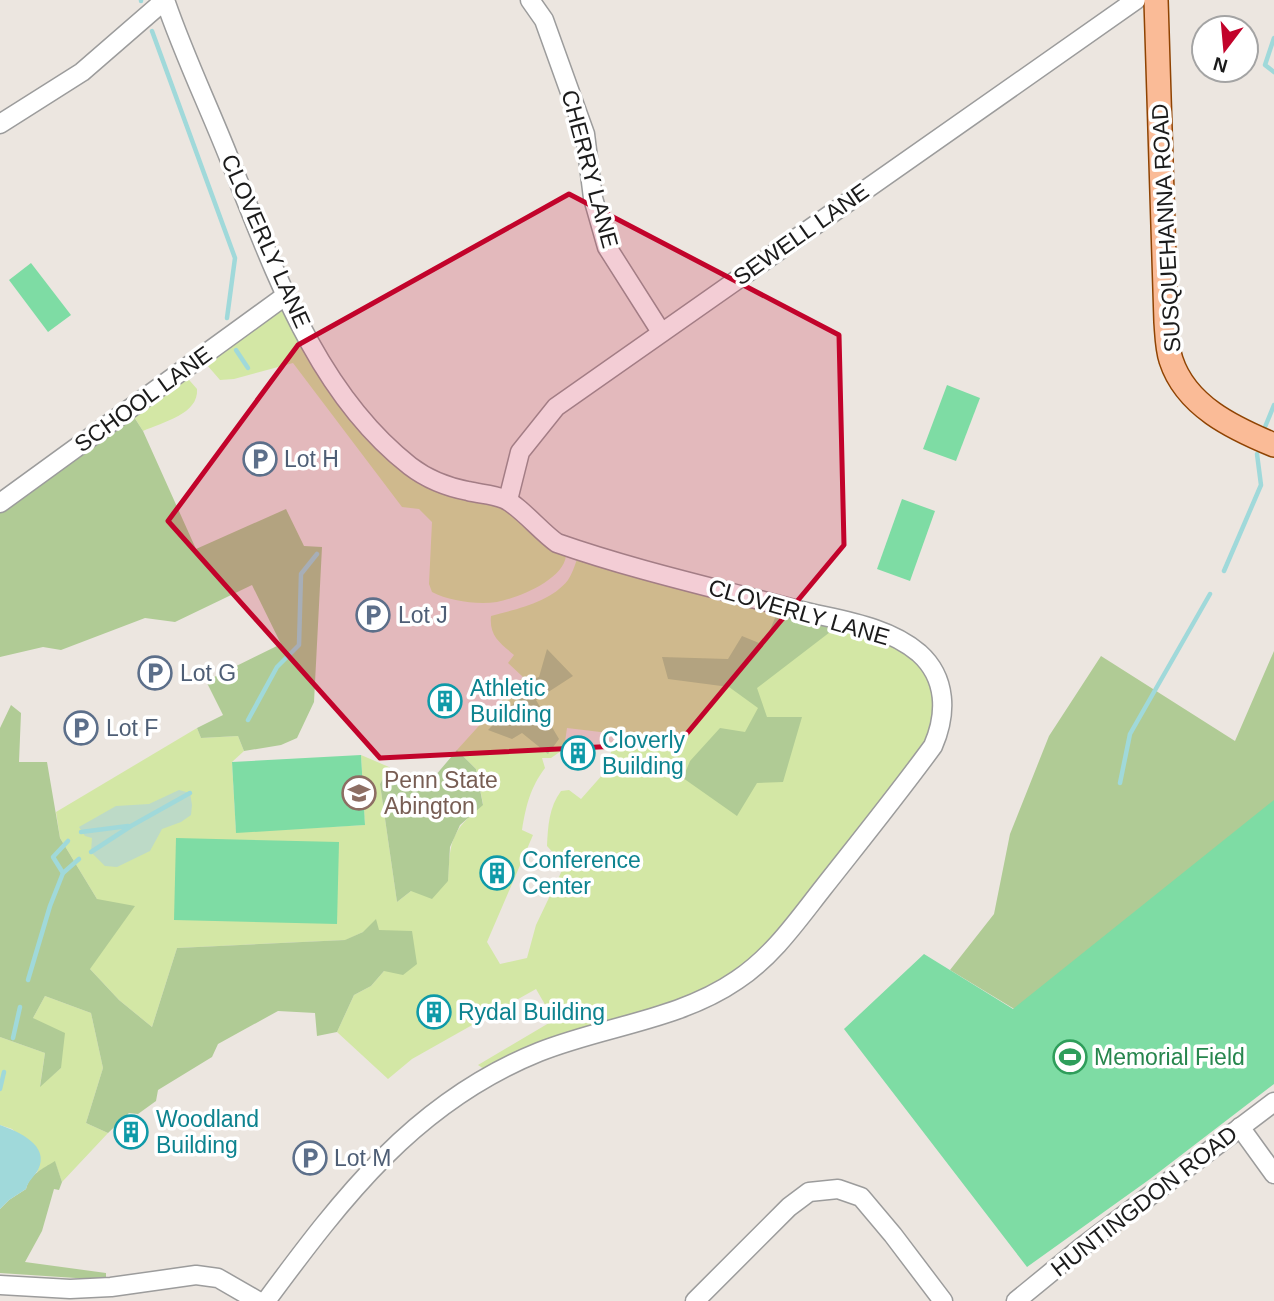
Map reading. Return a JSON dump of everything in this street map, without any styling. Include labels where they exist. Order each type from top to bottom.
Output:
[{"type":"main road","name":"SUSQUEHANNA ROAD","points":[[1156,0],[1166,322],[1171,360],[1180,379],[1203,406],[1239,430],[1274,444]]},
{"type":"street","points":[[0,124],[82,72],[165,0]]},
{"type":"street","name":"CLOVERLY LANE","points":[[165,0],[285,296],[326,370],[349,402],[391,450],[431,480],[508,500],[541,532],[557,543],[669,576],[863,626],[901,642],[919,653],[933,669],[944,701],[940,731],[933,746],[792,929],[756,966],[713,995],[687,1006],[540,1052],[465,1091],[408,1132],[365,1174],[266,1301]]},
{"type":"street","name":"CHERRY LANE","points":[[530,0],[544,20],[584,134],[593,198],[607,247],[661,332]]},
{"type":"street","name":"SEWELL LANE","points":[[508,500],[520,452],[556,407],[1136,0]]},
{"type":"street","name":"SCHOOL LANE","points":[[0,503],[285,296]]},
{"type":"street","name":"HUNTINGDON ROAD","points":[[1016,1301],[1082,1247],[1274,1102]]},
{"type":"street","points":[[1240,1127],[1274,1174]]},
{"type":"street","points":[[695,1301],[789,1207],[808,1192],[838,1189],[861,1197],[943,1301]]},
{"type":"street","points":[[0,1285],[84,1289],[196,1275],[218,1278],[258,1301]]},
{"type":"highlighted area","points":[[569,194],[839,335],[844,545],[679,743],[380,758],[168,521],[298,345]]},
{"type":"green space","points":[[31,263],[71,315],[48,332],[9,280]]},
{"type":"green space","points":[[285,301],[381,451],[510,511],[541,542],[566,556],[557,573],[527,592],[497,602],[463,602],[432,592],[429,584],[432,522],[419,509],[402,507],[293,363],[234,379],[220,380],[207,365],[205,358]]},
{"type":"green space","points":[[183,373],[197,389],[192,405],[178,416],[143,431],[131,412]]},
{"type":"green space","points":[[947,385],[980,398],[956,461],[923,449]]},
{"type":"green space","points":[[134,417],[143,431],[196,549],[286,509],[304,546],[322,547],[314,702],[297,738],[281,745],[244,751],[238,736],[201,738],[197,728],[223,715],[206,681],[281,644],[252,585],[175,622],[145,618],[61,650],[43,647],[0,657],[0,513]]},
{"type":"green space","points":[[902,499],[935,511],[910,581],[877,569]]},
{"type":"green space","points":[[577,559],[656,583],[657,581],[866,634],[897,646],[919,664],[933,689],[934,728],[924,747],[778,935],[734,973],[685,1000],[536,1046],[484,1069],[478,1065],[554,1020],[536,989],[412,1059],[388,1079],[337,1032],[354,995],[371,986],[412,931],[363,932],[346,940],[177,948],[152,1027],[119,1000],[90,969],[97,899],[60,838],[56,812],[197,728],[201,738],[238,736],[244,751],[232,762],[236,832],[365,825],[361,755],[389,767],[380,784],[397,902],[411,891],[448,881],[454,837],[464,822],[483,804],[476,769],[457,750],[523,677],[508,663],[514,655],[494,634],[491,616],[533,604],[552,594],[568,580]],"holes":[[[567,728],[617,734],[604,773],[581,799],[569,790],[561,791],[557,797],[550,817],[547,846],[557,857],[567,860],[536,925],[527,958],[500,964],[487,942],[533,835],[522,830],[529,798],[545,768],[542,758],[551,758],[564,749]]]},
{"type":"green space","points":[[777,613],[834,629],[757,688],[767,717],[802,717],[783,782],[757,783],[737,816],[683,778],[690,761],[720,728],[745,732],[758,708],[729,687],[668,679],[662,657],[728,659],[742,636],[764,645]]},
{"type":"green space","points":[[547,649],[573,676],[536,700],[559,739],[548,754],[522,733],[512,739],[488,730],[525,692],[533,679],[539,677]]},
{"type":"green space","points":[[1274,651],[1274,849],[1029,1018],[950,970],[994,914],[1010,834],[1049,736],[1101,656],[1235,741]]},
{"type":"green space","points":[[11,705],[21,713],[19,762],[47,762],[60,838],[97,899],[135,906],[90,969],[119,1000],[152,1027],[177,948],[345,940],[363,932],[376,919],[379,930],[412,931],[417,964],[403,975],[384,971],[371,986],[354,995],[337,1032],[317,1036],[315,1013],[278,1011],[218,1044],[212,1057],[158,1090],[156,1101],[138,1114],[129,1113],[108,1133],[86,1123],[103,1068],[91,1013],[45,996],[33,1018],[65,1033],[61,1068],[40,1087],[45,1053],[0,1037],[0,728]]},
{"type":"green space","points":[[457,750],[476,769],[483,805],[460,825],[450,847],[448,881],[432,899],[411,891],[397,902],[380,784],[389,767],[411,785],[430,782]]},
{"type":"green space","points":[[361,755],[365,825],[236,833],[232,762]]},
{"type":"green space","points":[[179,790],[190,793],[191,815],[162,829],[150,851],[117,867],[105,866],[91,852],[92,838],[85,836],[79,827],[116,806],[149,804]]},
{"type":"green space","name":"Memorial Field","points":[[1274,800],[1274,1084],[1150,1179],[1027,1267],[844,1029],[924,954],[1013,1009]]},
{"type":"green space","points":[[176,838],[339,842],[337,924],[174,920]]},
{"type":"green space","points":[[45,996],[91,1013],[103,1068],[86,1123],[108,1133],[62,1182],[55,1162],[37,1172],[39,1152],[12,1129],[0,1125],[0,1037],[45,1053],[40,1086],[61,1068],[33,1018]]},
{"type":"green space","points":[[55,1161],[62,1182],[59,1190],[54,1189],[42,1231],[25,1262],[106,1273],[106,1280],[0,1273],[0,1209],[26,1189],[37,1172]]},
{"type":"water","points":[[0,1125],[30,1140],[40,1153],[41,1161],[26,1189],[0,1209]]},
{"type":"waterway","points":[[152,31],[235,258],[227,318]]},
{"type":"waterway","points":[[1274,38],[1265,65],[1274,72]]},
{"type":"waterway","points":[[236,350],[248,368]]},
{"type":"waterway","points":[[1265,427],[1274,405]]},
{"type":"waterway","points":[[1224,571],[1261,485],[1257,454]]},
{"type":"waterway","points":[[248,720],[277,667],[299,645],[301,574],[317,554]]},
{"type":"waterway","points":[[1120,783],[1130,734],[1210,594]]},
{"type":"waterway","points":[[91,852],[190,793]]},
{"type":"waterway","points":[[81,832],[128,826]]},
{"type":"waterway","points":[[63,873],[53,857],[68,841]]},
{"type":"waterway","points":[[28,980],[63,873],[79,859]]},
{"type":"waterway","points":[[13,1038],[20,1007]]},
{"type":"waterway","points":[[0,1089],[4,1072]]},
{"type":"place","name":"Lot H","points":[[260,459]]},
{"type":"place","name":"Lot J","points":[[373,615]]},
{"type":"place","name":"Lot G","points":[[155,673]]},
{"type":"place","name":"Athletic Building","points":[[445,701]]},
{"type":"place","name":"Lot F","points":[[81,728]]},
{"type":"place","name":"Cloverly Building","points":[[578,753]]},
{"type":"place","name":"Penn State Abington","points":[[359,793]]},
{"type":"place","name":"Conference Center","points":[[497,873]]},
{"type":"place","name":"Rydal Building","points":[[434,1012]]},
{"type":"place","name":"Memorial Field","points":[[1070,1057]]},
{"type":"place","name":"Woodland Building","points":[[131,1132]]},
{"type":"place","name":"Lot M","points":[[310,1158]]}]
